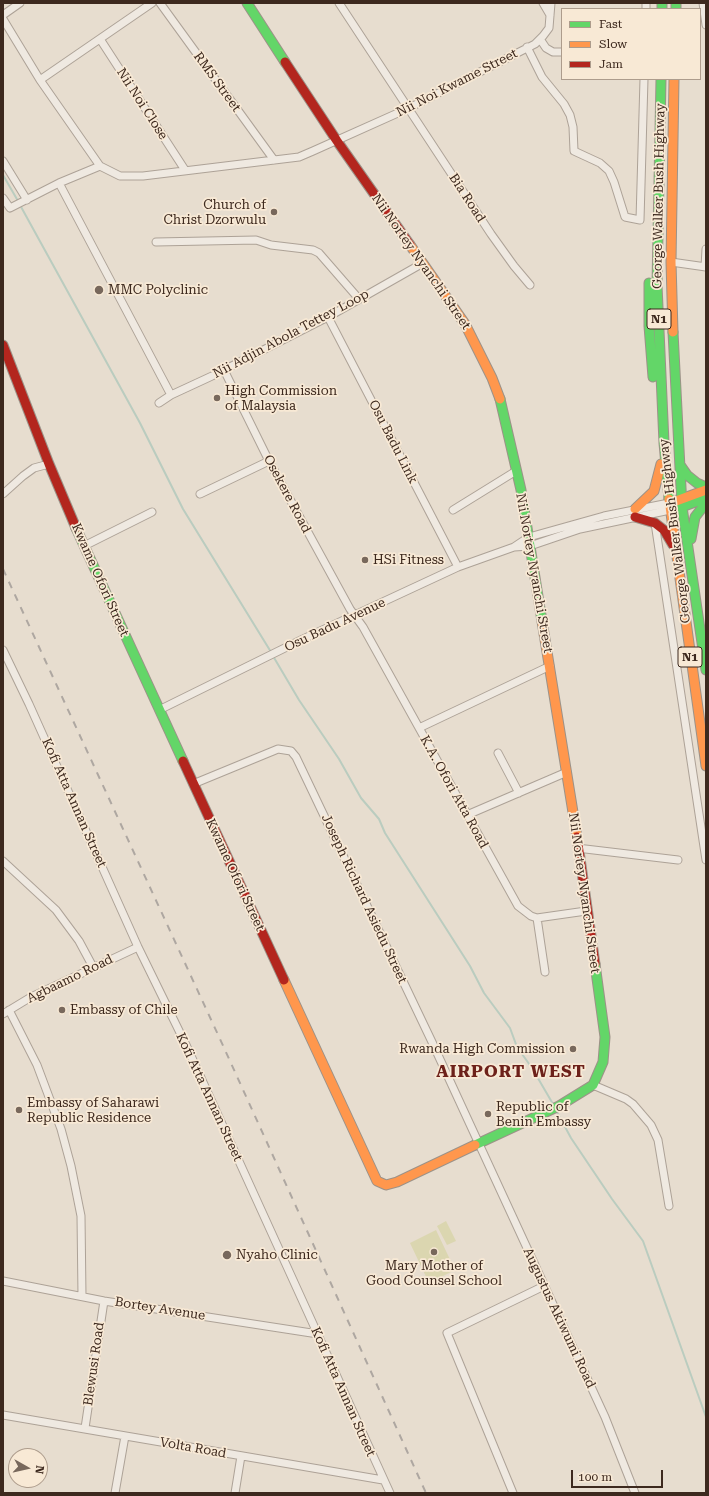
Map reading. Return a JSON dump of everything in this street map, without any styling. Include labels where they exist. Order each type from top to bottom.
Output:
[{"type":"main road","name":"Nii Nortey Nyanchi Street","points":[[247,3],[337,141],[465,324],[492,378],[499,397],[516,471],[550,666],[567,772],[605,1038],[603,1062],[593,1085]]},
{"type":"main road","name":"George Walker Bush Highway","points":[[660,80],[657,224],[650,264],[649,326],[653,374],[663,415],[669,506],[706,766]]},
{"type":"main road","name":"George Walker Bush Highway","points":[[674,80],[671,262],[674,372],[682,503],[706,670]]},
{"type":"main road","name":"Kwame Ofori Street","points":[[3,345],[49,464],[84,546],[377,1181],[383,1185],[389,1185],[480,1144]]},
{"type":"main road","points":[[664,443],[659,477],[654,490],[635,513],[655,523],[664,530],[675,548]]},
{"type":"main road","points":[[680,465],[687,475],[706,488],[682,503]]},
{"type":"main road","points":[[669,506],[706,498]]},
{"type":"main road","points":[[689,556],[693,523],[701,507],[706,503]]},
{"type":"main road","points":[[694,592],[706,627]]},
{"type":"main road","points":[[480,1144],[582,1094],[593,1085]]},
{"type":"street","points":[[3,15],[20,3]]},
{"type":"street","points":[[40,80],[152,3]]},
{"type":"street","name":"RMS Street","points":[[160,3],[274,160]]},
{"type":"street","name":"Bia Road","points":[[339,3],[488,229],[514,266],[530,285]]},
{"type":"street","points":[[543,3],[551,16]]},
{"type":"street","name":"Nii Noi Kwame Street","points":[[100,166],[120,176],[143,176],[299,157],[409,108],[527,47],[540,39],[549,28],[551,3]]},
{"type":"street","points":[[703,3],[706,25]]},
{"type":"street","points":[[3,19],[40,80],[100,166],[59,183],[14,207],[10,208],[3,198]]},
{"type":"street","name":"Nii Noi Close","points":[[100,39],[184,170]]},
{"type":"street","points":[[540,39],[546,48],[553,52],[561,52]]},
{"type":"street","points":[[527,47],[542,77],[564,104],[573,127],[574,151],[600,163],[608,171],[614,182],[625,217],[640,220],[644,80]]},
{"type":"street","points":[[3,161],[24,202]]},
{"type":"street","points":[[59,183],[171,395]]},
{"type":"street","points":[[156,242],[256,240],[271,245],[313,250],[319,253],[359,299]]},
{"type":"street","points":[[671,262],[706,267],[706,249]]},
{"type":"street","name":"Nii Adjin Abola Tettey Loop","points":[[159,403],[171,395],[328,317],[422,263]]},
{"type":"street","name":"Osu Badu Link","points":[[328,317],[458,567]]},
{"type":"street","name":"Osekere Road","points":[[224,370],[269,460],[354,615]]},
{"type":"street","points":[[200,494],[269,460]]},
{"type":"street","points":[[3,494],[34,468],[49,464]]},
{"type":"street","points":[[453,510],[516,471]]},
{"type":"street","name":"Osu Badu Avenue","points":[[159,710],[270,655],[458,567],[529,541],[635,513],[669,506]]},
{"type":"street","points":[[84,546],[152,512]]},
{"type":"street","points":[[655,523],[706,860]]},
{"type":"street","name":"K.A. Ofori Atta Road","points":[[354,615],[363,627],[518,906],[531,916],[537,918]]},
{"type":"street","name":"Kofi Atta Annan Street","points":[[3,650],[29,704],[138,947],[187,1047],[390,1493]]},
{"type":"street","points":[[419,728],[550,666]]},
{"type":"street","name":"Joseph Richard Asiedu Street","points":[[193,784],[278,749],[290,751],[296,757],[480,1144]]},
{"type":"street","points":[[498,754],[519,793]]},
{"type":"street","points":[[468,815],[567,772]]},
{"type":"street","points":[[577,848],[678,860]]},
{"type":"street","points":[[3,861],[56,910],[78,941],[93,967]]},
{"type":"street","points":[[545,972],[537,918],[586,911]]},
{"type":"street","name":"Agbaamo Road","points":[[6,1012],[31,997],[138,947]]},
{"type":"street","points":[[6,1012],[37,1065],[61,1129],[71,1166],[81,1216],[82,1296]]},
{"type":"street","points":[[593,1085],[626,1099],[633,1104],[650,1125],[658,1140],[669,1206]]},
{"type":"street","name":"Augustus Akiwumi Road","points":[[480,1144],[605,1417],[635,1493]]},
{"type":"street","name":"Bortey Avenue","points":[[3,1281],[104,1300],[318,1334]]},
{"type":"street","points":[[513,1493],[447,1333],[544,1286]]},
{"type":"street","name":"Blewusi Road","points":[[85,1428],[104,1300]]},
{"type":"street","name":"Volta Road","points":[[3,1415],[383,1480]]},
{"type":"street","points":[[115,1493],[125,1436]]},
{"type":"street","points":[[235,1493],[241,1456]]},
{"type":"shaded area","points":[[446,1221],[456,1241],[447,1245],[437,1226]]},
{"type":"shaded area","points":[[436,1230],[455,1270],[429,1283],[410,1243]]},
{"type":"waterway","points":[[3,175],[18,201]]},
{"type":"waterway","points":[[20,205],[140,423],[183,509],[271,652]]},
{"type":"waterway","points":[[273,656],[299,700],[339,759],[361,798],[379,819],[385,833],[470,966],[484,993],[510,1028],[517,1047],[532,1068],[553,1104]]},
{"type":"waterway","points":[[556,1110],[571,1138],[612,1199],[643,1241],[706,1417]]},
{"type":"railway","points":[[3,569],[220,1039],[426,1493]]},
{"type":"traffic: fast","points":[[247,3],[285,62]]},
{"type":"traffic: fast","points":[[662,3],[662,8]]},
{"type":"traffic: fast","points":[[676,3],[676,8]]},
{"type":"traffic: fast","points":[[661,80],[657,285],[664,443],[669,499]]},
{"type":"traffic: fast","points":[[649,283],[649,326],[653,377]]},
{"type":"traffic: fast","points":[[673,332],[682,507],[706,670]]},
{"type":"traffic: fast","points":[[500,399],[521,490],[542,621]]},
{"type":"traffic: fast","points":[[680,465],[687,475],[697,483],[706,487]]},
{"type":"traffic: fast","points":[[676,509],[706,498]]},
{"type":"traffic: fast","points":[[691,539],[695,517],[706,503]]},
{"type":"traffic: fast","points":[[76,528],[183,761]]},
{"type":"traffic: fast","points":[[475,1145],[559,1106],[593,1085],[603,1062],[605,1037],[595,964]]},
{"type":"traffic: slow","points":[[673,332],[671,262],[674,80]]},
{"type":"traffic: slow","points":[[410,245],[465,324],[492,378],[500,399]]},
{"type":"traffic: slow","points":[[635,509],[654,491],[661,464]]},
{"type":"traffic: slow","points":[[676,501],[706,490]]},
{"type":"traffic: slow","points":[[669,499],[706,766]]},
{"type":"traffic: slow","points":[[542,621],[577,837]]},
{"type":"traffic: slow","points":[[284,980],[377,1181],[386,1185],[397,1182],[475,1145]]},
{"type":"traffic: jam","points":[[285,62],[337,141],[410,245]]},
{"type":"traffic: jam","points":[[3,345],[49,464],[76,528]]},
{"type":"traffic: jam","points":[[635,517],[655,523],[664,530],[673,545]]},
{"type":"traffic: jam","points":[[183,761],[284,980]]},
{"type":"traffic: jam","points":[[577,837],[595,964]]},
{"type":"place","name":"Church of Christ Dzorwulu","points":[[274,212]]},
{"type":"place","name":"MMC Polyclinic","points":[[99,290]]},
{"type":"place","name":"High Commission of Malaysia","points":[[217,398]]},
{"type":"place","name":"HSi Fitness","points":[[365,560]]},
{"type":"place","name":"Embassy of Chile","points":[[62,1010]]},
{"type":"place","name":"Rwanda High Commission","points":[[573,1049]]},
{"type":"place","name":"Embassy of Saharawi Republic Residence","points":[[19,1110]]},
{"type":"place","name":"Republic of Benin Embassy","points":[[488,1114]]},
{"type":"place","name":"Mary Mother of Good Counsel School","points":[[434,1252]]},
{"type":"place","name":"Nyaho Clinic","points":[[227,1255]]},
{"type":"district","name":"AIRPORT WEST","points":[[511,1072]]}]
